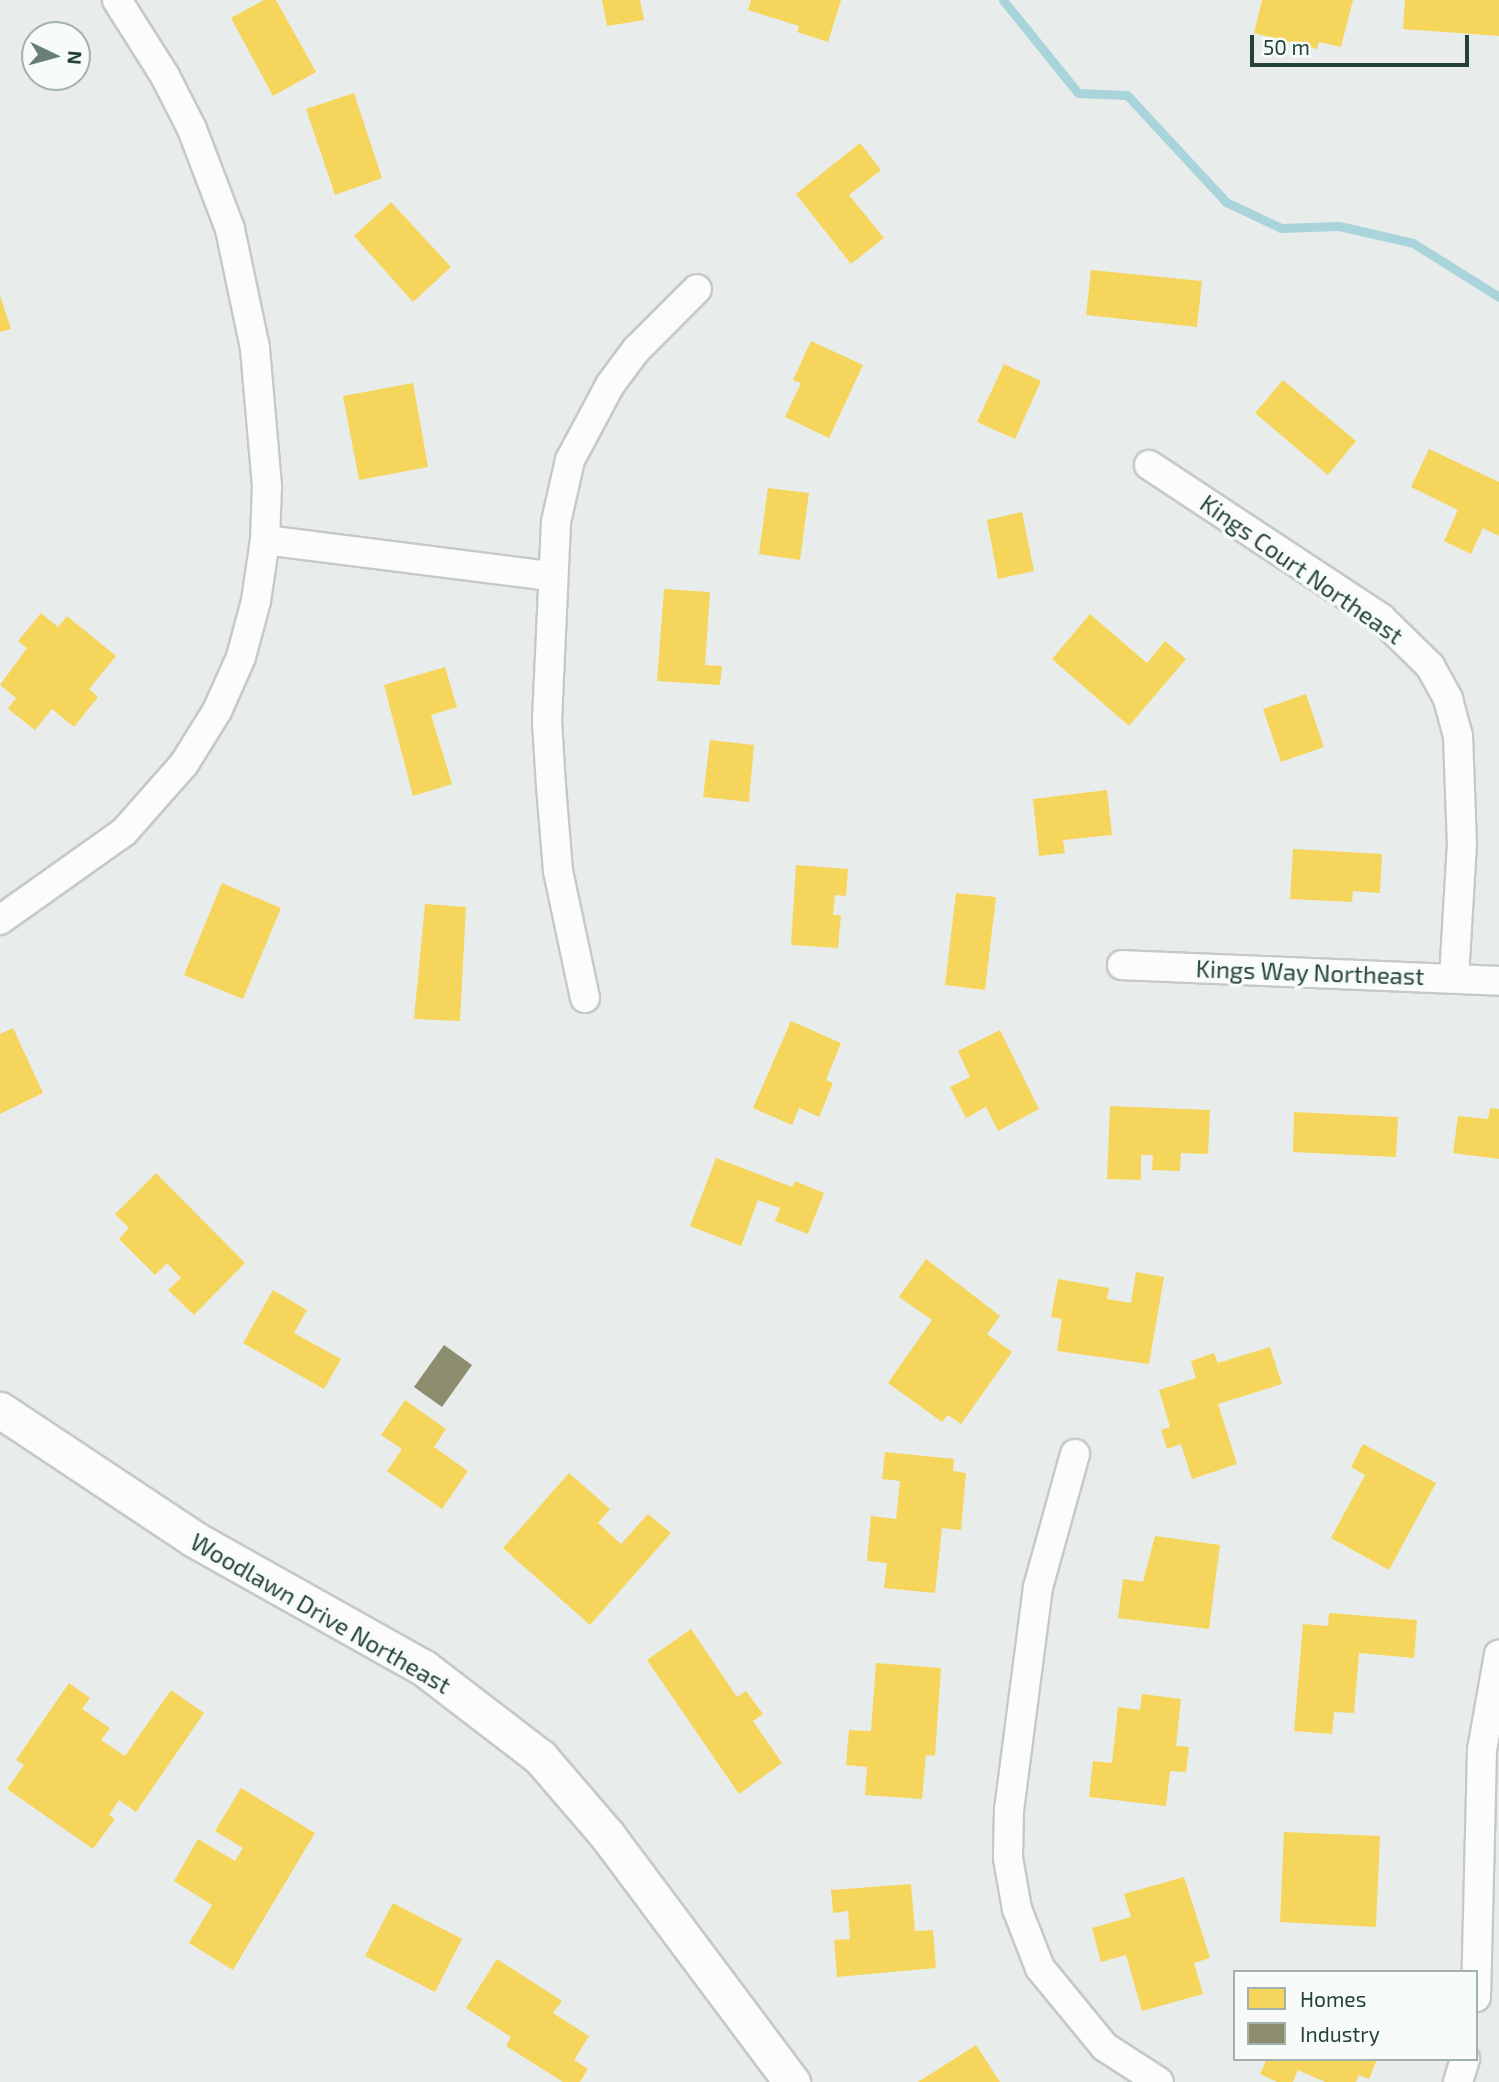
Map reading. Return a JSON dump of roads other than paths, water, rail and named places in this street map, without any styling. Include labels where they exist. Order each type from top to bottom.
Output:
[{"type":"street","points":[[0,920],[124,832],[184,764],[217,711],[241,657],[256,601],[265,540],[267,486],[255,348],[230,229],[176,97],[117,0]]},
{"type":"street","points":[[585,998],[558,871],[551,786],[551,576],[565,481],[591,419],[636,350],[697,289]]},
{"type":"street","name":"Kings Court Northeast","points":[[1149,465],[1381,618],[1430,666],[1448,699],[1458,736],[1462,843],[1454,977]]},
{"type":"street","points":[[265,540],[551,576]]},
{"type":"street","name":"Kings Way Northeast","points":[[1122,965],[1499,981]]},
{"type":"street","name":"Woodlawn Drive Northeast","points":[[0,1410],[194,1539],[424,1668],[540,1757],[607,1835],[792,2082]]},
{"type":"street","points":[[1075,1454],[1038,1587],[1009,1810],[1008,1858],[1017,1909],[1040,1968],[1105,2047],[1159,2082]]},
{"type":"street","points":[[1477,1970],[1482,1750],[1499,1656]]},
{"type":"street","points":[[1458,2082],[1464,2061]]},
{"type":"waterway","points":[[1003,0],[1078,93],[1127,95],[1226,202],[1281,228],[1339,226],[1413,243],[1499,297]]}]
